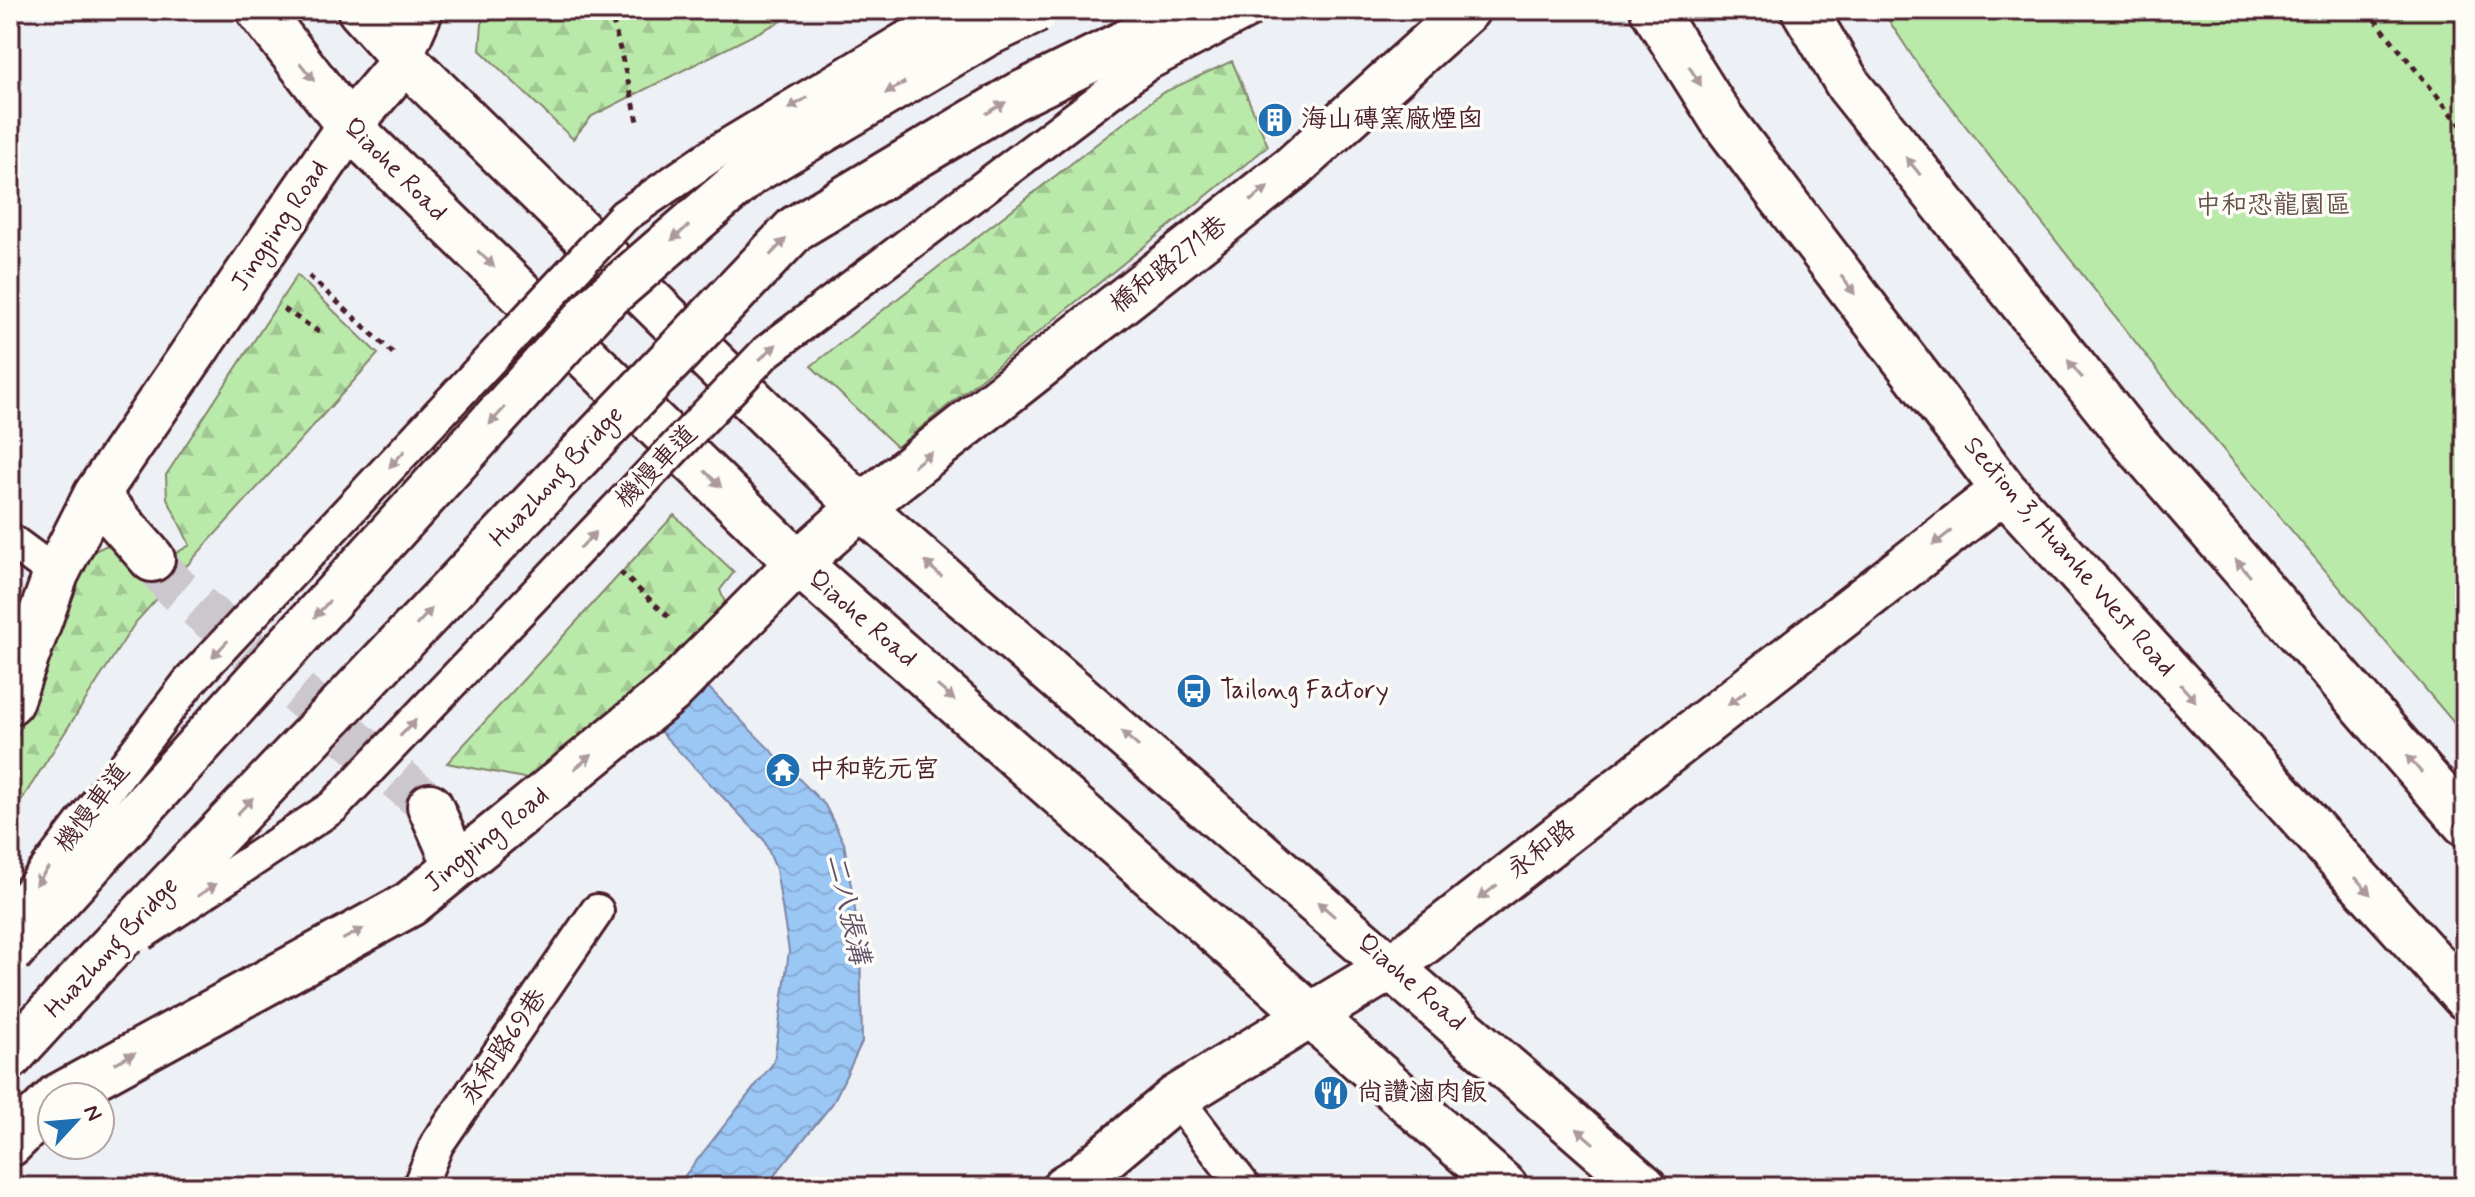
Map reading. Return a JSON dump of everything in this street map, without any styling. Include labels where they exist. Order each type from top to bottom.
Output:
[{"type":"street","name":"Qiaohe Road","points":[[259,10],[349,126],[798,563],[1505,1187]]},
{"type":"street","name":"Qiaohe Road","points":[[360,10],[405,60],[861,507],[1644,1187]]},
{"type":"street","points":[[10,953],[599,304],[750,173],[986,34],[1037,10]]},
{"type":"street","name":"Huazhong Bridge","points":[[10,1057],[796,228],[1013,98],[1192,10]]},
{"type":"street","name":"橋和路271巷","points":[[861,507],[1293,167],[1467,10]]},
{"type":"street","name":"Section 3, Huanhe West Road","points":[[1653,10],[1721,118],[2004,490],[2465,997]]},
{"type":"street","points":[[1804,10],[1849,86],[2128,435],[2465,823]]},
{"type":"street","name":"Jingping Road","points":[[10,702],[56,574],[96,495],[349,126],[405,60]]},
{"type":"street","name":"永和路","points":[[1065,1187],[1082,1177],[1176,1098],[1393,966],[2004,490]]},
{"type":"street","points":[[96,495],[152,559]]},
{"type":"street","name":"Jingping Road","points":[[86,1081],[410,904],[670,692],[798,563],[861,507]]},
{"type":"street","points":[[430,806],[456,865]]},
{"type":"street","points":[[10,1144],[36,1118]]},
{"type":"lane","points":[[392,10],[405,60]]},
{"type":"lane","name":"Jingping Road","points":[[405,60],[427,10]]},
{"type":"lane","name":"機慢車道","points":[[10,917],[189,682],[624,216],[718,151],[904,39],[963,10]]},
{"type":"lane","name":"機慢車道","points":[[95,964],[333,807],[766,352],[1147,64],[1251,10]]},
{"type":"lane","points":[[10,540],[56,574]]},
{"type":"lane","name":"永和路69巷","points":[[419,1187],[437,1144],[597,911]]},
{"type":"lane","points":[[1176,1098],[1244,1187]]},
{"type":"path","points":[[610,10],[638,121]]},
{"type":"path","points":[[2367,10],[2465,130]]},
{"type":"path","points":[[302,286],[311,274],[395,355]]},
{"type":"path","points":[[293,298],[284,309],[322,334]]},
{"type":"path","points":[[615,567],[707,653]]},
{"type":"green space","points":[[483,10],[803,10],[592,116],[573,139],[480,50]]},
{"type":"green space","name":"中和恐龍園區","points":[[1882,10],[2465,10],[2465,736],[2178,396],[1920,68]]},
{"type":"green space","points":[[1232,61],[1268,146],[897,447],[811,366],[1162,93]]},
{"type":"green space","points":[[297,275],[378,354],[135,623],[10,818],[10,755],[88,554],[120,539],[136,576],[190,545],[167,498],[166,475]]},
{"type":"green space","points":[[674,515],[734,572],[720,590],[725,603],[637,692],[534,780],[447,763]]},
{"type":"water","name":"二八張溝","points":[[701,680],[825,805],[844,843],[860,941],[862,1042],[833,1103],[765,1187],[676,1187],[774,1062],[789,951],[776,869],[764,840],[655,726]]},
{"type":"tunnel","points":[[152,559],[174,586],[430,806]]},
{"type":"place","name":"海山磚窯廠煙囪","points":[[1275,120]]},
{"type":"place","name":"Tailong Factory","points":[[1194,691]]},
{"type":"place","name":"中和乾元宮","points":[[783,770]]},
{"type":"place","name":"尚讚滷肉飯","points":[[1331,1093]]}]
